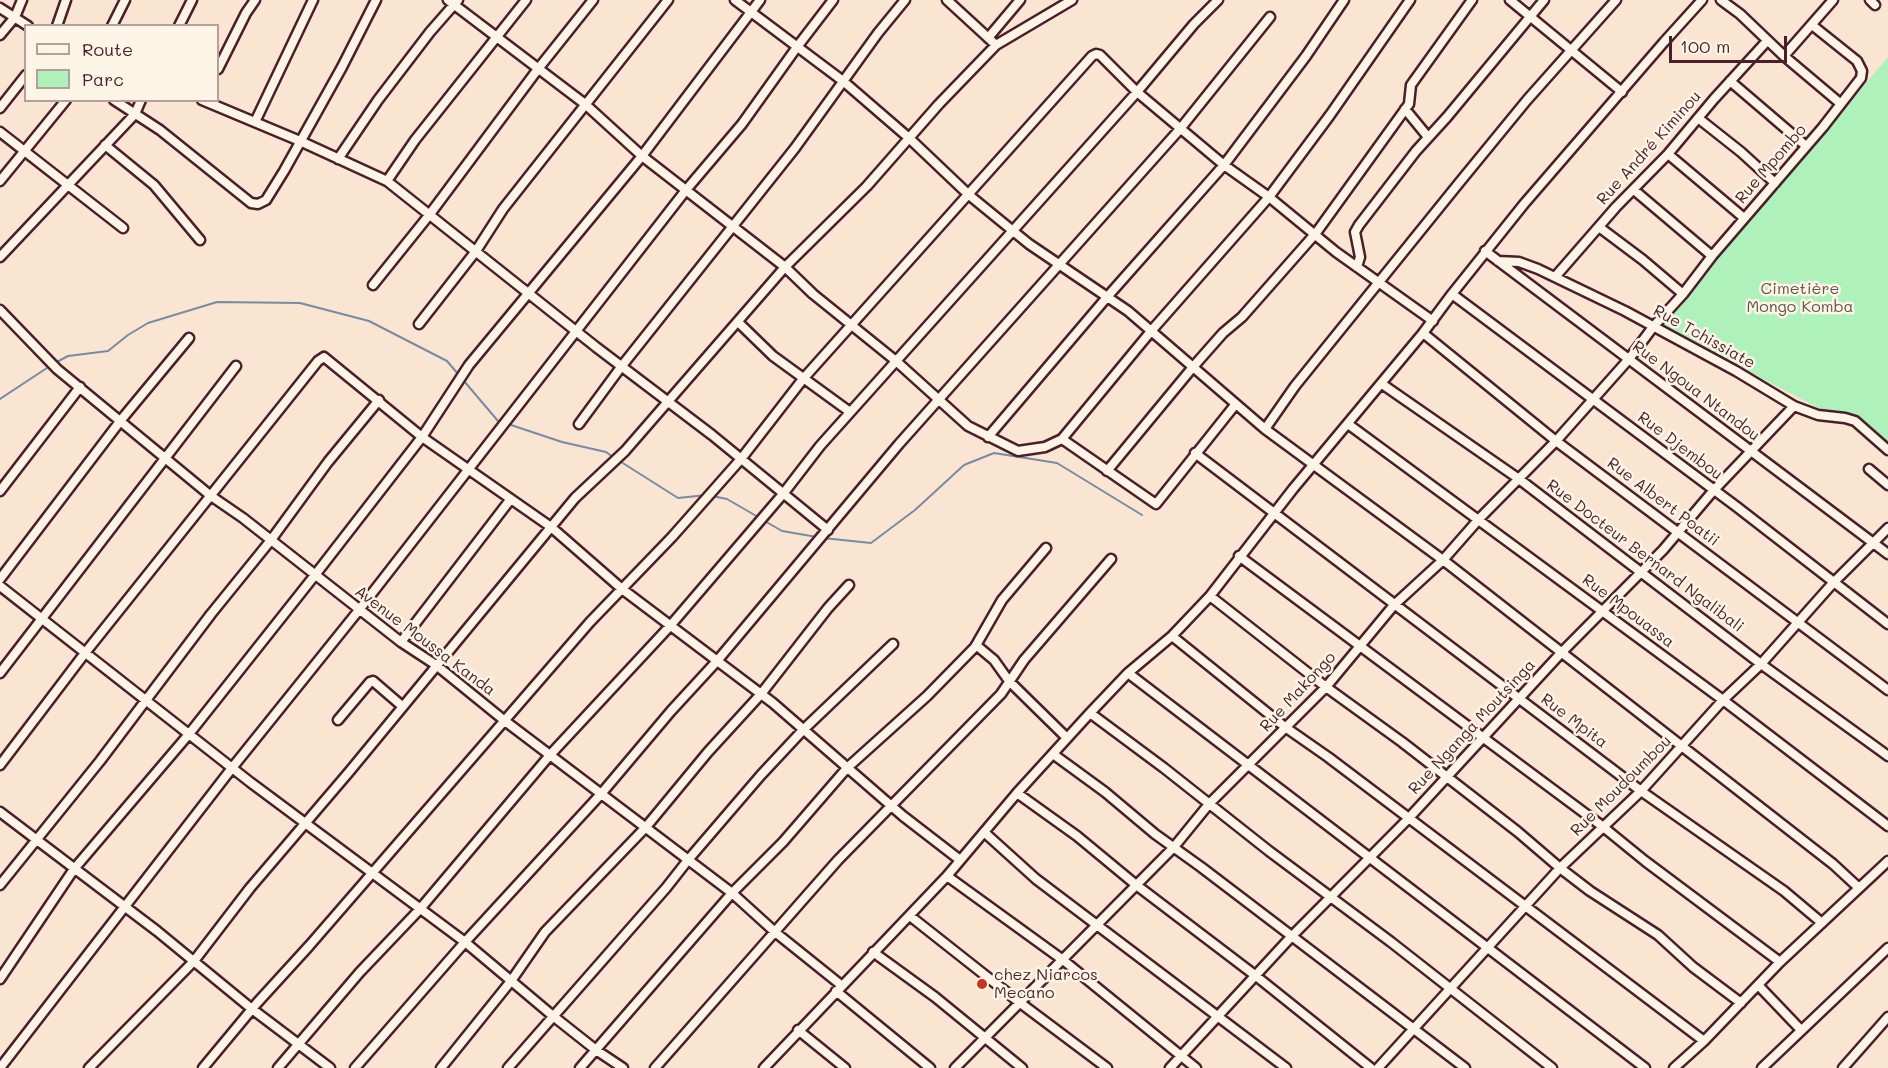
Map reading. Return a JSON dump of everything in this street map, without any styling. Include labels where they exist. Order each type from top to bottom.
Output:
[{"type":"street","points":[[0,35],[15,17],[22,0]]},
{"type":"street","points":[[58,24],[66,0]]},
{"type":"street","points":[[113,24],[124,0]]},
{"type":"street","points":[[180,24],[192,0]]},
{"type":"street","points":[[219,67],[255,0]]},
{"type":"street","points":[[255,122],[313,0]]},
{"type":"street","points":[[117,102],[160,130],[251,203],[258,204],[266,200],[342,68],[376,0]]},
{"type":"street","points":[[387,181],[415,140],[526,0]]},
{"type":"street","points":[[373,285],[593,0]]},
{"type":"street","points":[[419,324],[476,251],[503,209],[668,0]]},
{"type":"street","points":[[735,0],[843,81],[909,138],[969,195],[1029,244],[1108,296],[1152,330],[1265,429],[1443,560],[1833,864],[1859,888]]},
{"type":"street","points":[[0,979],[74,869],[189,734],[315,575],[422,437],[469,365],[642,156],[760,0]]},
{"type":"street","points":[[0,1068],[232,768],[359,610],[686,190],[742,123],[833,0]]},
{"type":"street","points":[[579,424],[621,367],[795,148],[904,0]]},
{"type":"street","points":[[947,0],[996,45]]},
{"type":"street","points":[[988,38],[1020,0]]},
{"type":"street","points":[[89,1068],[194,961],[250,888],[575,498],[625,451],[785,267],[867,186],[939,104],[996,45],[1072,0]]},
{"type":"street","points":[[278,1068],[360,972],[420,909],[550,755],[670,626],[783,494],[820,446],[1137,92],[1194,24],[1218,0]]},
{"type":"street","points":[[988,437],[1224,165],[1306,56],[1344,0]]},
{"type":"street","points":[[338,159],[378,100],[453,2],[585,104],[642,156],[785,267],[813,294],[896,362],[968,426],[1018,451],[1046,447],[1062,439],[1152,330],[1269,197],[1330,115],[1410,0]]},
{"type":"street","points":[[1107,471],[1193,367],[1223,333],[1242,317],[1316,233],[1406,109],[1409,104],[1411,85],[1472,0]]},
{"type":"street","points":[[1510,0],[1622,92]]},
{"type":"street","points":[[1356,267],[1360,257],[1355,232],[1359,225],[1428,137],[1544,0]]},
{"type":"street","points":[[1265,429],[1295,386],[1527,100],[1617,0]]},
{"type":"street","points":[[764,1068],[947,876],[1017,793],[1090,713],[1128,673],[1172,636],[1210,596],[1239,556],[1433,321],[1485,251],[1702,0]]},
{"type":"street","points":[[1721,0],[1740,14],[1767,41],[1841,104]]},
{"type":"street","points":[[1784,56],[1833,0]]},
{"type":"street","points":[[0,9],[25,24]]},
{"type":"street","points":[[355,1068],[717,661],[899,444],[1180,129],[1270,17]]},
{"type":"street","name":"Rue Mpombo","points":[[1653,327],[1683,294],[1861,78],[1862,68],[1857,61],[1812,25]]},
{"type":"street","name":"Rue André Kiminou","points":[[1555,277],[1668,154],[1767,41]]},
{"type":"street","points":[[203,1068],[505,721],[741,459],[803,379],[1092,56],[1100,55],[1137,92],[1224,165],[1316,233],[1356,267],[1433,321]]},
{"type":"street","points":[[0,108],[24,78]]},
{"type":"street","points":[[1730,81],[1806,146]]},
{"type":"street","points":[[0,182],[64,102]]},
{"type":"street","points":[[0,257],[66,184],[135,114],[140,102]]},
{"type":"street","points":[[207,102],[387,181],[576,332],[667,400],[828,530]]},
{"type":"street","points":[[1406,109],[1428,137]]},
{"type":"street","points":[[1698,118],[1775,183]]},
{"type":"street","points":[[0,132],[123,228]]},
{"type":"street","points":[[105,145],[154,185],[200,240]]},
{"type":"street","points":[[1668,154],[1744,218]]},
{"type":"street","points":[[1634,190],[1712,256]]},
{"type":"street","points":[[1599,227],[1683,294]]},
{"type":"street","name":"Rue Ngoua Ntandou","points":[[1485,251],[1888,554]]},
{"type":"street","name":"Rue Tchissiate","points":[[1498,261],[1519,262],[1555,277],[1736,370],[1794,406],[1818,415],[1855,421],[1888,450]]},
{"type":"street","name":"Rue Djembou","points":[[1452,294],[1888,624]]},
{"type":"street","name":"Avenue Moussa Kanda","points":[[0,310],[57,369],[211,496],[401,642],[436,665],[505,721],[732,893],[930,1068]]},
{"type":"street","points":[[738,322],[773,356],[850,412]]},
{"type":"street","name":"Rue Makongo","points":[[954,1068],[1174,847],[1209,804],[1326,687],[1395,605],[1443,560],[1479,519],[1556,441],[1629,359],[1653,327]]},
{"type":"street","name":"Rue Albert Poatii","points":[[1423,333],[1556,441],[1888,690]]},
{"type":"street","points":[[0,579],[121,420],[189,338]]},
{"type":"street","points":[[0,765],[86,653],[324,357],[422,437],[551,527],[622,589],[773,703],[891,805],[960,860]]},
{"type":"street","points":[[0,673],[236,366]]},
{"type":"street","name":"Rue Docteur Bernard Ngalibali","points":[[1382,384],[1519,479],[1761,664],[1888,756]]},
{"type":"street","points":[[0,491],[80,387]]},
{"type":"street","points":[[0,885],[100,761],[211,614],[271,540],[328,462],[379,400]]},
{"type":"street","points":[[1062,439],[1156,504],[1235,405]]},
{"type":"street","name":"Rue Nganga Moutsinga","points":[[1170,1068],[1291,937],[1484,739],[1561,653],[1663,550],[1713,491],[1794,406]]},
{"type":"street","name":"Rue Mpouassa","points":[[1348,423],[1723,700],[1888,826]]},
{"type":"street","name":"Rue Mpita","points":[[1195,453],[1641,790],[1784,891],[1822,923]]},
{"type":"street","points":[[1869,469],[1888,485]]},
{"type":"street","points":[[401,642],[510,500]]},
{"type":"street","name":"Rue Moudoumbou","points":[[1378,1068],[1560,868],[1641,790],[1723,700],[1761,664],[1833,583],[1888,528]]},
{"type":"street","points":[[580,1068],[732,893],[783,842],[847,768],[927,696],[976,645],[1002,600],[1046,548]]},
{"type":"street","points":[[1239,556],[1602,826],[1780,962]]},
{"type":"street","points":[[655,1068],[838,860],[1001,694],[1066,610],[1111,559]]},
{"type":"street","points":[[441,1068],[511,981],[545,932],[646,827],[760,694],[849,585]]},
{"type":"street","points":[[0,586],[232,768],[465,942],[553,1016],[623,1068]]},
{"type":"street","points":[[1210,596],[1518,832],[1590,891],[1658,935],[1693,967],[1741,1003]]},
{"type":"street","points":[[1172,636],[1285,727],[1704,1041]]},
{"type":"street","points":[[507,1068],[803,730],[892,644]]},
{"type":"street","points":[[976,645],[994,660],[1009,681],[1067,738]]},
{"type":"street","points":[[1128,673],[1645,1068]]},
{"type":"street","points":[[338,720],[373,681],[402,706]]},
{"type":"street","points":[[1090,713],[1552,1068]]},
{"type":"street","points":[[1053,754],[1465,1068]]},
{"type":"street","points":[[1017,793],[1077,836],[1371,1068]]},
{"type":"street","points":[[0,812],[330,1068]]},
{"type":"street","points":[[984,832],[1036,879],[1286,1068]]},
{"type":"street","points":[[1674,1068],[1704,1041],[1780,962],[1888,861]]},
{"type":"street","points":[[947,876],[1063,960],[1196,1068]]},
{"type":"street","points":[[910,916],[1107,1068]]},
{"type":"street","points":[[1762,1068],[1888,948]]},
{"type":"street","points":[[873,952],[935,997],[1022,1068]]},
{"type":"street","points":[[1758,985],[1801,1030]]},
{"type":"street","points":[[1843,1068],[1888,1017]]},
{"type":"street","points":[[798,1030],[844,1068]]},
{"type":"green space","name":"Cimetière Mongo Komba","points":[[1888,57],[1888,444],[1661,326]]},
{"type":"waterway","points":[[55,363],[68,356],[108,351],[148,323],[217,302],[300,303],[369,321],[447,361],[498,421],[502,422]]},
{"type":"waterway","points":[[0,399],[50,366]]},
{"type":"waterway","points":[[508,424],[562,442],[606,452],[613,457]]},
{"type":"waterway","points":[[823,538],[871,543],[915,510],[964,465],[994,453],[1057,463],[1142,515]]},
{"type":"waterway","points":[[618,460],[678,498],[707,495]]},
{"type":"waterway","points":[[712,496],[727,499],[758,517]]},
{"type":"waterway","points":[[763,520],[782,531],[817,537]]},
{"type":"place","name":"chez Niarcos Mecano","points":[[982,984]]}]
